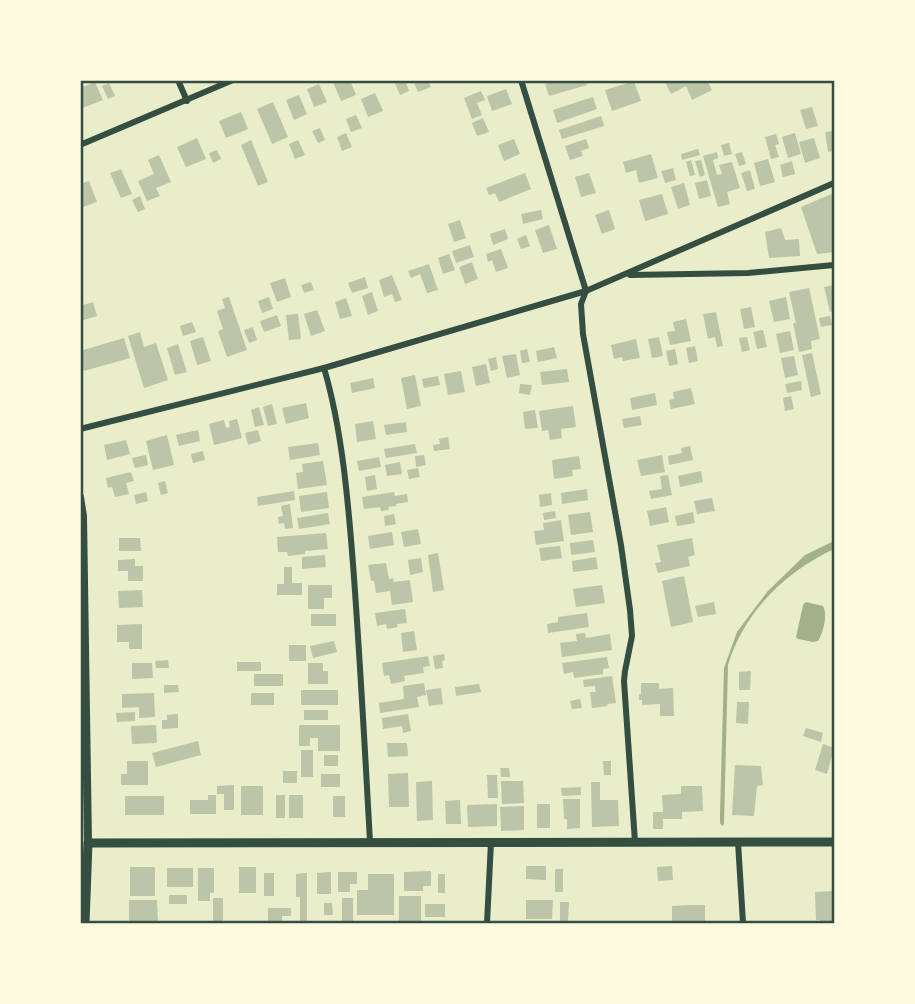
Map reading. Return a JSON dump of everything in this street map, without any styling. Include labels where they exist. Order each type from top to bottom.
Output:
[{"type":"main road","points":[[85,923],[84,843],[835,842]]},
{"type":"street","points":[[178,80],[187,101]]},
{"type":"street","points":[[80,145],[233,80]]},
{"type":"street","points":[[521,80],[586,291],[581,304],[583,334],[630,610],[632,636],[624,681],[635,842]]},
{"type":"street","points":[[80,429],[324,368],[586,291],[835,183]]},
{"type":"street","points":[[625,275],[748,273],[835,265]]},
{"type":"street","points":[[324,368],[331,391],[349,519],[370,842]]},
{"type":"street","points":[[80,497],[83,530],[84,843]]},
{"type":"street","points":[[486,923],[491,842]]},
{"type":"street","points":[[738,842],[743,923]]},
{"type":"shaded area","points":[[834,541],[834,549],[799,569],[769,596],[744,628],[735,646],[728,665],[722,826],[720,815],[724,668],[737,632],[767,592],[805,555]]},
{"type":"shaded area","points":[[806,602],[823,606],[824,624],[818,641],[796,637]]},
{"type":"building","points":[[332,80],[350,80],[356,95],[341,101]]},
{"type":"building","points":[[405,80],[409,91],[400,95],[394,81]]},
{"type":"building","points":[[413,80],[428,80],[431,87],[418,92]]},
{"type":"building","points":[[555,80],[586,80],[587,85],[549,96],[545,84]]},
{"type":"building","points":[[664,80],[707,80],[712,90],[692,100],[686,86],[671,94]]},
{"type":"building","points":[[634,81],[641,101],[612,111],[605,90]]},
{"type":"building","points":[[95,82],[103,100],[80,109],[80,88]]},
{"type":"building","points":[[109,83],[115,96],[108,99],[102,86]]},
{"type":"building","points":[[319,84],[327,102],[314,107],[307,89]]},
{"type":"building","points":[[506,89],[512,104],[492,111],[487,96]]},
{"type":"building","points":[[481,91],[485,100],[477,103],[482,115],[472,119],[464,98]]},
{"type":"building","points":[[375,93],[383,111],[368,117],[361,99]]},
{"type":"building","points":[[299,95],[307,114],[294,120],[286,100]]},
{"type":"building","points":[[593,97],[597,109],[557,123],[553,110]]},
{"type":"building","points":[[273,102],[288,137],[272,144],[257,109]]},
{"type":"building","points":[[812,107],[818,126],[806,129],[800,110]]},
{"type":"building","points":[[241,112],[248,129],[226,138],[219,121]]},
{"type":"building","points":[[356,115],[362,128],[351,132],[346,119]]},
{"type":"building","points":[[601,116],[604,126],[562,139],[559,130]]},
{"type":"building","points":[[483,118],[489,132],[477,136],[472,123]]},
{"type":"building","points":[[320,128],[325,140],[318,143],[312,131]]},
{"type":"building","points":[[834,131],[834,151],[828,152],[825,132]]},
{"type":"building","points":[[346,133],[352,147],[342,151],[337,137]]},
{"type":"building","points":[[795,133],[801,154],[788,158],[782,137]]},
{"type":"building","points":[[776,134],[779,144],[775,145],[779,157],[771,159],[765,137]]},
{"type":"building","points":[[197,138],[206,159],[186,167],[177,147]]},
{"type":"building","points":[[814,138],[820,158],[805,163],[799,142]]},
{"type":"building","points":[[514,139],[520,154],[504,161],[498,145]]},
{"type":"building","points":[[586,139],[589,148],[581,151],[583,156],[570,160],[565,146]]},
{"type":"building","points":[[251,140],[268,182],[258,186],[241,145]]},
{"type":"building","points":[[298,140],[305,155],[295,159],[289,144]]},
{"type":"building","points":[[729,143],[732,154],[724,156],[721,145]]},
{"type":"building","points":[[698,149],[700,155],[682,160],[681,154]]},
{"type":"building","points":[[217,150],[221,159],[213,163],[209,153]]},
{"type":"building","points":[[717,152],[718,158],[713,160],[717,175],[722,174],[719,165],[732,162],[740,188],[727,192],[730,204],[718,207],[703,156]]},
{"type":"building","points":[[742,152],[746,164],[739,166],[735,154]]},
{"type":"building","points":[[651,154],[658,178],[639,183],[636,170],[626,173],[623,162]]},
{"type":"building","points":[[159,155],[171,182],[156,188],[160,196],[147,201],[138,181],[154,174],[148,160]]},
{"type":"building","points":[[768,159],[775,182],[760,186],[754,163]]},
{"type":"building","points":[[691,160],[695,175],[690,176],[686,162]]},
{"type":"building","points":[[701,160],[705,175],[700,177],[695,161]]},
{"type":"building","points":[[792,161],[795,174],[783,177],[780,165]]},
{"type":"building","points":[[673,168],[676,180],[665,183],[661,171]]},
{"type":"building","points":[[121,169],[132,194],[121,198],[110,173]]},
{"type":"building","points":[[750,170],[755,189],[747,191],[741,173]]},
{"type":"building","points":[[525,173],[531,189],[499,202],[495,193],[489,195],[486,188]]},
{"type":"building","points":[[589,173],[596,193],[581,197],[575,177]]},
{"type":"building","points":[[707,180],[711,196],[699,199],[695,183]]},
{"type":"building","points":[[89,181],[97,202],[83,207],[80,201],[80,184]]},
{"type":"building","points":[[684,183],[690,205],[678,209],[671,187]]},
{"type":"building","points":[[834,193],[834,252],[817,254],[801,207]]},
{"type":"building","points":[[662,194],[668,214],[645,221],[639,200]]},
{"type":"building","points":[[140,196],[145,209],[138,212],[132,200]]},
{"type":"building","points":[[541,210],[543,219],[523,224],[521,214]]},
{"type":"building","points":[[609,210],[615,229],[602,234],[595,215]]},
{"type":"building","points":[[460,220],[466,238],[454,242],[448,224]]},
{"type":"building","points":[[549,225],[557,249],[543,253],[535,230]]},
{"type":"building","points":[[781,228],[785,240],[799,239],[800,256],[769,258],[765,232]]},
{"type":"building","points":[[505,229],[508,239],[493,245],[490,234]]},
{"type":"building","points":[[526,235],[530,246],[521,249],[517,239]]},
{"type":"building","points":[[470,245],[474,257],[456,263],[452,251]]},
{"type":"building","points":[[501,249],[508,268],[496,272],[492,260],[488,262],[486,254]]},
{"type":"building","points":[[449,254],[455,270],[443,274],[438,258]]},
{"type":"building","points":[[472,262],[478,279],[465,284],[459,267]]},
{"type":"building","points":[[429,264],[438,290],[427,293],[420,274],[411,278],[408,271]]},
{"type":"building","points":[[392,275],[402,300],[395,302],[392,294],[384,297],[379,280]]},
{"type":"building","points":[[365,277],[368,288],[352,293],[348,283]]},
{"type":"building","points":[[285,278],[291,297],[277,302],[270,283]]},
{"type":"building","points":[[311,282],[314,290],[304,293],[301,285]]},
{"type":"building","points":[[834,285],[834,311],[830,312],[824,287]]},
{"type":"building","points":[[809,288],[820,339],[811,341],[812,349],[799,352],[789,292]]},
{"type":"building","points":[[372,292],[378,311],[368,315],[362,296]]},
{"type":"building","points":[[229,297],[247,350],[227,357],[218,331],[223,329],[217,311],[225,308],[222,299]]},
{"type":"building","points":[[269,297],[273,309],[262,313],[258,301]]},
{"type":"building","points":[[786,297],[790,319],[774,322],[769,301]]},
{"type":"building","points":[[346,298],[352,316],[340,319],[335,302]]},
{"type":"building","points":[[93,302],[97,316],[80,321],[80,306]]},
{"type":"building","points":[[751,307],[755,327],[744,329],[740,309]]},
{"type":"building","points":[[317,310],[325,331],[311,336],[304,314]]},
{"type":"building","points":[[716,312],[723,346],[717,347],[715,337],[708,339],[703,314]]},
{"type":"building","points":[[298,314],[301,339],[289,340],[286,315]]},
{"type":"building","points":[[277,315],[281,326],[264,332],[260,321]]},
{"type":"building","points":[[830,316],[832,325],[821,327],[819,318]]},
{"type":"building","points":[[686,319],[691,341],[670,345],[667,332],[675,331],[673,322]]},
{"type":"building","points":[[192,322],[196,332],[183,336],[180,326]]},
{"type":"building","points":[[253,327],[257,340],[249,343],[244,330]]},
{"type":"building","points":[[763,330],[767,347],[757,349],[753,332]]},
{"type":"building","points":[[790,331],[794,350],[780,353],[776,334]]},
{"type":"building","points":[[140,332],[144,347],[156,343],[168,380],[144,388],[128,336]]},
{"type":"building","points":[[203,337],[211,361],[197,365],[190,341]]},
{"type":"building","points":[[659,337],[663,356],[652,358],[648,339]]},
{"type":"building","points":[[747,337],[750,350],[742,352],[739,338]]},
{"type":"building","points":[[124,338],[130,358],[84,371],[80,351]]},
{"type":"building","points":[[636,339],[640,358],[623,361],[622,357],[614,359],[611,345]]},
{"type":"building","points":[[178,344],[187,372],[175,375],[167,348]]},
{"type":"building","points":[[695,346],[698,361],[689,363],[686,348]]},
{"type":"building","points":[[554,347],[557,358],[538,362],[536,351]]},
{"type":"building","points":[[527,349],[530,362],[522,363],[520,351]]},
{"type":"building","points":[[675,349],[678,364],[669,366],[666,351]]},
{"type":"building","points":[[812,353],[821,394],[811,397],[802,355]]},
{"type":"building","points":[[516,354],[520,375],[507,378],[502,356]]},
{"type":"building","points":[[794,356],[798,375],[785,378],[781,358]]},
{"type":"building","points":[[496,357],[498,369],[491,371],[488,359]]},
{"type":"building","points":[[486,364],[490,383],[476,386],[472,367]]},
{"type":"building","points":[[567,369],[569,382],[542,385],[540,372]]},
{"type":"building","points":[[461,371],[465,392],[448,395],[444,374]]},
{"type":"building","points":[[415,375],[421,406],[407,409],[401,378]]},
{"type":"building","points":[[438,376],[440,385],[424,388],[422,379]]},
{"type":"building","points":[[373,378],[375,388],[352,393],[350,383]]},
{"type":"building","points":[[801,381],[802,390],[787,393],[785,384]]},
{"type":"building","points":[[520,384],[532,385],[530,395],[519,393]]},
{"type":"building","points":[[691,388],[695,404],[671,409],[669,400],[674,399],[673,392]]},
{"type":"building","points":[[655,393],[657,405],[632,410],[630,398]]},
{"type":"building","points":[[791,396],[794,409],[785,411],[783,398]]},
{"type":"building","points":[[306,403],[309,418],[286,424],[282,408]]},
{"type":"building","points":[[272,404],[277,424],[268,426],[263,407]]},
{"type":"building","points":[[573,406],[576,427],[561,429],[562,438],[550,440],[548,430],[542,431],[539,411]]},
{"type":"building","points":[[259,407],[264,425],[255,427],[251,410]]},
{"type":"building","points":[[535,410],[538,428],[525,429],[523,412]]},
{"type":"building","points":[[640,416],[642,425],[624,428],[622,419]]},
{"type":"building","points":[[237,419],[242,438],[214,445],[209,424],[224,420],[226,428],[230,427],[229,421]]},
{"type":"building","points":[[373,421],[376,439],[357,442],[355,424]]},
{"type":"building","points":[[406,422],[407,432],[386,435],[384,425]]},
{"type":"building","points":[[198,430],[200,441],[179,446],[176,435]]},
{"type":"building","points":[[258,430],[261,441],[248,445],[245,433]]},
{"type":"building","points":[[167,435],[174,465],[153,470],[146,441]]},
{"type":"building","points":[[448,437],[450,449],[434,451],[433,445],[440,444],[439,439]]},
{"type":"building","points":[[126,440],[130,454],[107,460],[104,445]]},
{"type":"building","points":[[318,443],[320,455],[290,460],[288,447]]},
{"type":"building","points":[[415,444],[417,453],[386,458],[384,449]]},
{"type":"building","points":[[690,446],[693,460],[669,465],[668,456],[682,453],[681,448]]},
{"type":"building","points":[[203,451],[205,460],[193,463],[191,454]]},
{"type":"building","points":[[146,455],[148,465],[135,468],[132,458]]},
{"type":"building","points":[[424,455],[426,465],[416,467],[415,456]]},
{"type":"building","points":[[662,455],[665,472],[641,476],[637,460]]},
{"type":"building","points":[[579,456],[581,469],[572,470],[573,476],[554,479],[552,460]]},
{"type":"building","points":[[379,457],[381,467],[359,471],[357,461]]},
{"type":"building","points":[[323,461],[327,485],[298,489],[296,473],[303,472],[302,464]]},
{"type":"building","points":[[400,462],[402,474],[387,476],[385,465]]},
{"type":"building","points":[[418,468],[420,477],[409,479],[407,470]]},
{"type":"building","points":[[701,471],[703,482],[680,487],[678,476]]},
{"type":"building","points":[[131,472],[134,481],[126,483],[129,494],[115,497],[112,487],[108,488],[106,478]]},
{"type":"building","points":[[375,475],[377,489],[367,491],[365,477]]},
{"type":"building","points":[[668,475],[672,495],[651,499],[649,491],[662,489],[660,476]]},
{"type":"building","points":[[165,481],[168,493],[161,495],[158,483]]},
{"type":"building","points":[[587,489],[588,500],[562,504],[561,493]]},
{"type":"building","points":[[294,491],[295,500],[258,506],[257,497]]},
{"type":"building","points":[[146,492],[148,501],[136,504],[134,495]]},
{"type":"building","points":[[327,492],[329,508],[301,512],[299,496]]},
{"type":"building","points":[[394,492],[395,496],[407,494],[408,502],[388,507],[389,510],[381,511],[380,507],[364,509],[362,497]]},
{"type":"building","points":[[551,493],[552,505],[540,507],[539,495]]},
{"type":"building","points":[[712,498],[715,511],[697,514],[694,501]]},
{"type":"building","points":[[290,504],[293,528],[285,529],[284,523],[279,524],[278,517],[283,516],[281,506]]},
{"type":"building","points":[[666,507],[669,522],[650,526],[647,511]]},
{"type":"building","points":[[555,511],[556,518],[544,520],[543,513]]},
{"type":"building","points":[[590,512],[593,532],[571,535],[568,515]]},
{"type":"building","points":[[693,512],[695,523],[677,526],[675,516]]},
{"type":"building","points":[[328,513],[330,524],[299,529],[297,518]]},
{"type":"building","points":[[394,514],[396,524],[385,526],[384,516]]},
{"type":"building","points":[[561,520],[564,541],[536,545],[534,531],[544,530],[543,523]]},
{"type":"building","points":[[418,529],[421,544],[404,547],[401,532]]},
{"type":"building","points":[[392,532],[394,545],[370,549],[368,536]]},
{"type":"building","points":[[326,533],[328,549],[288,556],[287,552],[278,552],[277,537]]},
{"type":"building","points":[[119,538],[140,538],[141,551],[119,551]]},
{"type":"building","points":[[692,538],[695,555],[688,557],[690,566],[658,573],[655,563],[661,562],[657,545]]},
{"type":"building","points":[[593,540],[595,552],[571,555],[570,543]]},
{"type":"building","points":[[560,546],[562,558],[541,561],[539,548]]},
{"type":"building","points":[[438,553],[444,590],[433,592],[428,555]]},
{"type":"building","points":[[325,555],[326,567],[302,569],[302,557]]},
{"type":"building","points":[[596,557],[598,569],[573,572],[572,561]]},
{"type":"building","points":[[421,558],[423,572],[410,575],[408,560]]},
{"type":"building","points":[[135,559],[135,566],[143,566],[143,581],[128,581],[128,571],[118,571],[118,560]]},
{"type":"building","points":[[386,563],[389,579],[393,578],[394,582],[410,580],[413,602],[392,605],[390,591],[376,593],[368,565]]},
{"type":"building","points":[[284,567],[292,567],[292,583],[302,583],[302,595],[277,595],[277,584],[284,584]]},
{"type":"building","points":[[684,576],[693,622],[671,627],[662,581]]},
{"type":"building","points":[[308,585],[332,585],[332,598],[324,598],[324,609],[308,609]]},
{"type":"building","points":[[602,585],[605,603],[576,607],[573,589]]},
{"type":"building","points":[[142,590],[143,607],[119,608],[118,591]]},
{"type":"building","points":[[714,602],[716,614],[698,617],[695,606]]},
{"type":"building","points":[[405,609],[407,623],[387,629],[386,624],[377,626],[375,613]]},
{"type":"building","points":[[587,613],[589,627],[548,633],[547,624],[558,622],[558,617]]},
{"type":"building","points":[[311,614],[336,614],[336,626],[311,626]]},
{"type":"building","points":[[142,624],[142,649],[129,649],[129,642],[117,642],[117,625]]},
{"type":"building","points":[[414,631],[417,650],[403,652],[401,633]]},
{"type":"building","points":[[585,633],[586,638],[610,634],[612,650],[562,657],[560,643],[577,641],[576,634]]},
{"type":"building","points":[[334,641],[337,652],[313,658],[310,646]]},
{"type":"building","points":[[289,645],[306,645],[306,661],[289,661]]},
{"type":"building","points":[[444,654],[443,668],[435,669],[433,656]]},
{"type":"building","points":[[428,656],[430,666],[423,667],[424,673],[404,676],[405,681],[391,684],[389,675],[384,676],[382,663]]},
{"type":"building","points":[[607,657],[609,668],[603,669],[603,674],[574,678],[573,672],[564,674],[562,663]]},
{"type":"building","points":[[168,660],[169,668],[156,668],[155,661]]},
{"type":"building","points":[[237,662],[261,662],[261,671],[237,671]]},
{"type":"building","points":[[132,663],[152,663],[153,678],[132,679]]},
{"type":"building","points":[[308,663],[323,663],[323,671],[328,671],[328,684],[308,684]]},
{"type":"building","points":[[751,671],[750,690],[739,690],[739,672]]},
{"type":"building","points":[[254,674],[283,674],[283,686],[254,686]]},
{"type":"building","points":[[612,676],[616,703],[592,708],[590,692],[596,692],[595,686],[584,687],[583,680]]},
{"type":"building","points":[[424,683],[426,695],[417,697],[419,707],[380,713],[379,703],[404,699],[403,686]]},
{"type":"building","points":[[641,683],[659,683],[659,689],[673,688],[674,716],[660,716],[660,704],[642,705],[642,700],[639,700]]},
{"type":"building","points":[[479,684],[481,692],[456,696],[455,687]]},
{"type":"building","points":[[164,685],[178,685],[179,692],[164,693]]},
{"type":"building","points":[[441,688],[443,704],[429,706],[426,690]]},
{"type":"building","points":[[301,690],[338,690],[338,705],[301,705]]},
{"type":"building","points":[[154,693],[155,717],[139,718],[139,707],[122,708],[122,694]]},
{"type":"building","points":[[251,693],[274,693],[274,705],[251,705]]},
{"type":"building","points":[[580,699],[582,708],[572,709],[570,701]]},
{"type":"building","points":[[737,702],[749,702],[748,724],[736,723]]},
{"type":"building","points":[[304,710],[328,710],[328,720],[304,720]]},
{"type":"building","points":[[135,712],[135,721],[117,722],[116,713]]},
{"type":"building","points":[[178,714],[178,728],[162,729],[162,720],[167,720],[167,715]]},
{"type":"building","points":[[408,714],[411,731],[403,733],[402,726],[383,729],[382,718]]},
{"type":"building","points":[[156,725],[157,743],[132,744],[131,726]]},
{"type":"building","points":[[299,725],[340,725],[340,751],[318,751],[318,738],[310,738],[310,746],[299,746]]},
{"type":"building","points":[[806,728],[823,733],[821,742],[803,736]]},
{"type":"building","points":[[198,741],[201,755],[156,767],[152,753]]},
{"type":"building","points":[[387,743],[407,743],[408,756],[388,757]]},
{"type":"building","points":[[823,744],[834,748],[827,774],[815,770]]},
{"type":"building","points":[[301,750],[313,750],[313,777],[301,777]]},
{"type":"building","points":[[324,755],[338,755],[338,766],[324,766]]},
{"type":"building","points":[[127,761],[148,761],[148,785],[121,785],[121,774],[127,774]]},
{"type":"building","points":[[603,761],[611,761],[611,775],[604,775]]},
{"type":"building","points":[[735,765],[761,766],[763,785],[757,786],[754,816],[732,815]]},
{"type":"building","points":[[500,768],[509,768],[510,777],[501,777]]},
{"type":"building","points":[[283,771],[297,771],[297,783],[283,783]]},
{"type":"building","points":[[408,773],[409,807],[389,807],[388,774]]},
{"type":"building","points":[[321,774],[340,774],[340,787],[321,787]]},
{"type":"building","points":[[487,775],[497,775],[498,798],[488,798]]},
{"type":"building","points":[[432,781],[433,820],[417,821],[416,782]]},
{"type":"building","points":[[501,781],[523,781],[524,803],[502,804]]},
{"type":"building","points":[[591,782],[600,782],[600,800],[618,800],[619,826],[592,827]]},
{"type":"building","points":[[234,785],[234,810],[224,810],[224,794],[217,794],[217,786]]},
{"type":"building","points":[[241,786],[263,786],[263,815],[241,815]]},
{"type":"building","points":[[681,786],[702,786],[703,811],[682,812],[682,819],[663,819],[663,829],[653,829],[653,812],[663,812],[662,795],[681,794]]},
{"type":"building","points":[[581,787],[581,795],[562,796],[561,788]]},
{"type":"building","points":[[208,795],[216,795],[216,814],[190,814],[190,800],[208,800]]},
{"type":"building","points":[[276,795],[285,795],[285,818],[276,818]]},
{"type":"building","points":[[289,795],[303,795],[303,818],[289,818]]},
{"type":"building","points":[[125,796],[164,796],[164,815],[125,815]]},
{"type":"building","points":[[333,796],[345,796],[345,817],[333,817]]},
{"type":"building","points":[[563,799],[580,799],[580,828],[567,829]]},
{"type":"building","points":[[460,800],[461,824],[446,824],[445,801]]},
{"type":"building","points":[[497,804],[497,826],[468,827],[467,805]]},
{"type":"building","points":[[537,804],[550,804],[550,828],[537,828]]},
{"type":"building","points":[[524,806],[524,830],[501,831],[500,807]]},
{"type":"building","points":[[526,866],[546,866],[546,880],[526,879]]},
{"type":"building","points":[[672,866],[673,880],[658,881],[657,867]]},
{"type":"building","points":[[130,867],[155,867],[155,896],[130,896]]},
{"type":"building","points":[[239,867],[256,867],[256,893],[239,893]]},
{"type":"building","points":[[167,868],[193,868],[193,887],[167,887]]},
{"type":"building","points":[[198,868],[214,868],[214,893],[210,893],[210,901],[198,901]]},
{"type":"building","points":[[555,869],[563,869],[563,892],[555,892]]},
{"type":"building","points":[[431,871],[431,886],[423,886],[423,891],[404,891],[404,872]]},
{"type":"building","points":[[331,872],[331,894],[317,894],[317,873]]},
{"type":"building","points":[[338,872],[357,872],[357,884],[350,884],[350,892],[338,892]]},
{"type":"building","points":[[264,873],[274,873],[274,896],[264,896]]},
{"type":"building","points":[[307,873],[307,923],[300,923],[300,897],[296,897],[296,874]]},
{"type":"building","points":[[368,874],[394,874],[394,915],[357,915],[357,890],[368,890]]},
{"type":"building","points":[[438,874],[445,874],[445,893],[438,893]]},
{"type":"building","points":[[834,891],[834,923],[820,923],[820,920],[816,920],[815,892]]},
{"type":"building","points":[[169,895],[187,895],[187,904],[169,904]]},
{"type":"building","points":[[399,896],[421,896],[421,923],[399,923]]},
{"type":"building","points":[[213,898],[223,898],[223,923],[213,923]]},
{"type":"building","points":[[342,898],[353,898],[353,922],[342,922]]},
{"type":"building","points":[[129,900],[157,900],[158,923],[129,923]]},
{"type":"building","points":[[526,900],[553,900],[552,919],[526,919]]},
{"type":"building","points":[[560,902],[569,902],[568,922],[560,922]]},
{"type":"building","points":[[324,903],[332,903],[333,915],[324,915]]},
{"type":"building","points":[[425,904],[445,904],[445,917],[425,917]]},
{"type":"building","points":[[705,905],[705,923],[672,923],[672,906]]},
{"type":"building","points":[[268,908],[291,908],[291,916],[282,916],[282,923],[268,923]]}]
